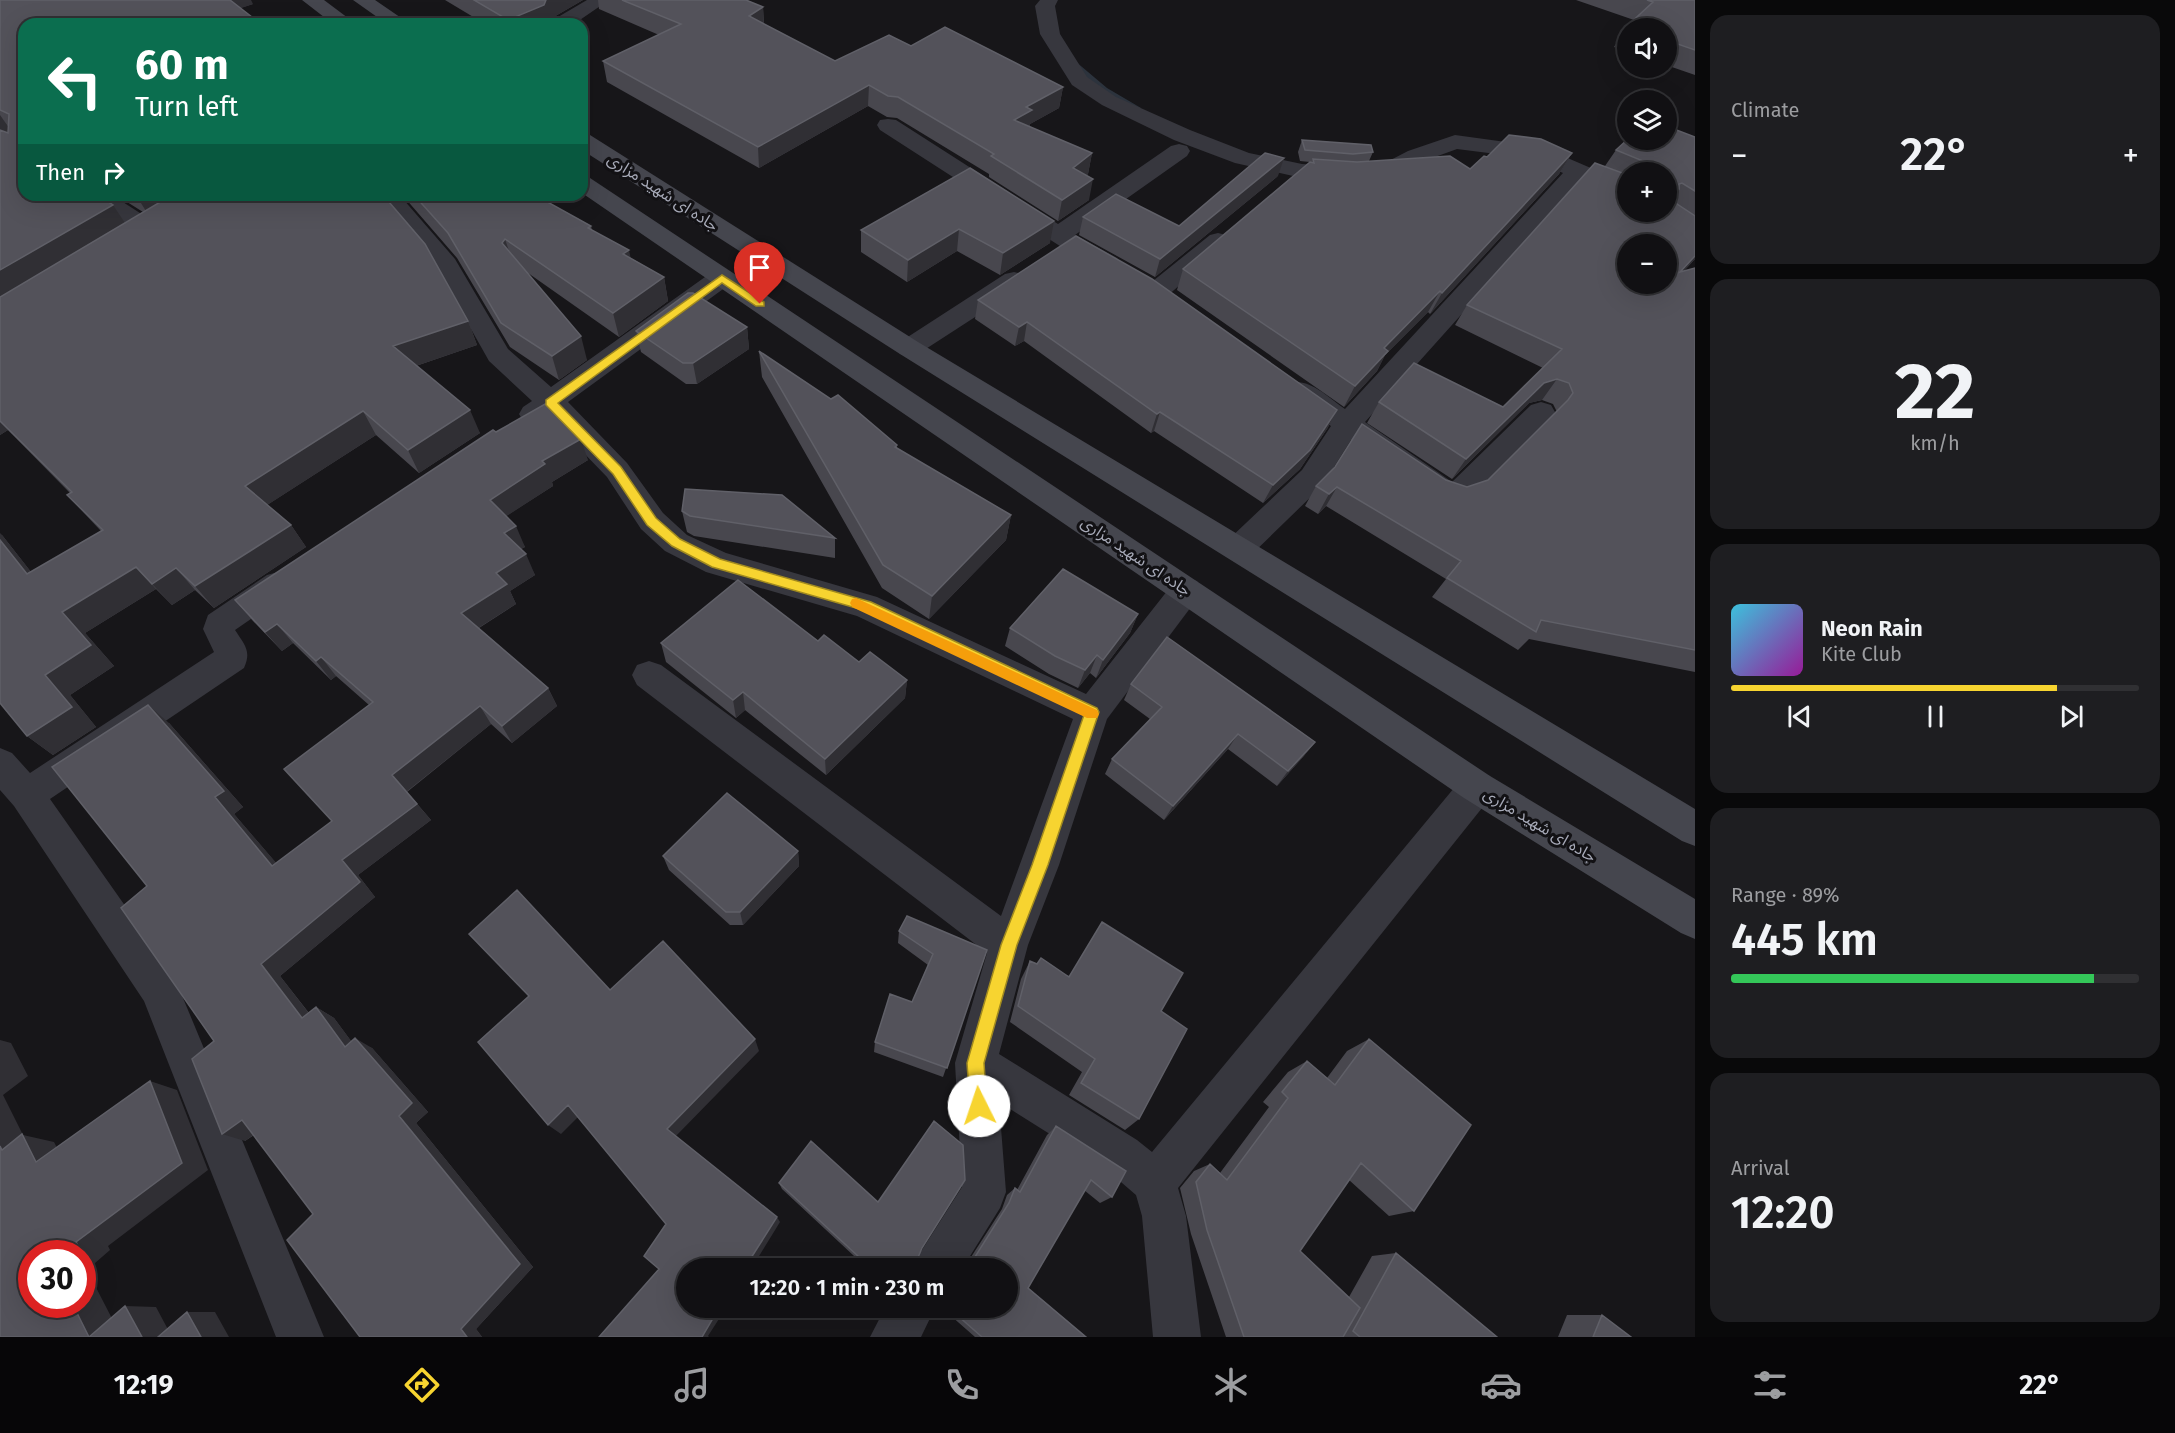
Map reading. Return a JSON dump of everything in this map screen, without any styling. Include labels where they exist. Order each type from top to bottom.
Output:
[{"type":"main road","points":[[311,0],[337,18]]},
{"type":"main road","points":[[362,0],[390,18]]},
{"type":"main road","name":"جاده ای شهید مزاری","points":[[588,144],[909,348],[1695,829]]},
{"type":"main road","name":"جاده ای شهید مزاری","points":[[588,187],[1477,787],[1695,920]]},
{"type":"street","points":[[570,18],[600,0]]},
{"type":"street","points":[[1049,0],[1045,6],[1050,34],[1079,81],[1109,101],[1182,135],[1243,158],[1302,171],[1348,174],[1386,171],[1416,156],[1455,142],[1534,152],[1617,188]]},
{"type":"street","points":[[888,125],[1054,251],[1150,288],[1236,225]]},
{"type":"street","points":[[909,348],[1054,251],[1179,151]]},
{"type":"street","points":[[1238,549],[1312,478],[1346,424],[1577,171]]},
{"type":"street","points":[[105,201],[148,230]]},
{"type":"street","points":[[391,201],[446,264],[498,355],[550,402],[617,471],[652,522],[676,543],[717,563],[866,606],[1092,712]]},
{"type":"street","points":[[511,429],[722,278]]},
{"type":"street","points":[[1281,378],[1443,490],[1452,493],[1462,490],[1540,412]]},
{"type":"street","points":[[27,795],[231,658],[232,652],[218,630],[219,624],[303,567]]},
{"type":"street","points":[[943,1258],[984,1192],[976,1063],[1009,945],[1040,865],[1092,712],[1186,590]]},
{"type":"street","points":[[649,675],[1009,945]]},
{"type":"street","points":[[0,764],[27,795],[159,988],[300,1337]]},
{"type":"street","points":[[1155,1182],[1477,787]]},
{"type":"street","points":[[976,1063],[1122,1155],[1155,1182],[1164,1216],[1177,1337]]},
{"type":"street","points":[[894,1337],[906,1318]]},
{"type":"building","points":[[0,0],[230,0],[253,18],[18,18],[18,201],[107,201],[113,205],[0,270],[0,130],[8,133],[9,114],[0,110]]},
{"type":"building","points":[[474,0],[546,0],[544,5],[513,18],[505,18]]},
{"type":"building","points":[[622,0],[746,0],[763,7],[749,16],[835,61],[889,35],[911,46],[945,27],[1063,87],[1026,107],[1032,110],[1014,120],[1092,153],[1073,168],[1093,179],[1062,200],[991,156],[994,154],[898,97],[888,96],[869,85],[758,147],[603,61],[681,24]]},
{"type":"building","points":[[1647,0],[1695,0],[1695,50],[1677,44],[1677,18],[1636,18],[1653,2]]},
{"type":"building","points":[[1677,130],[1695,137],[1695,191],[1682,183],[1677,189],[1677,162],[1643,162],[1616,150],[1677,150]]},
{"type":"building","points":[[1509,135],[1541,139],[1572,153],[1442,293],[1440,291],[1384,348],[1388,351],[1355,386],[1183,269],[1310,162],[1314,163],[1313,159],[1357,162],[1450,156],[1470,169],[1484,156],[1487,157]]},
{"type":"building","points":[[1302,140],[1371,145],[1373,152],[1353,154],[1305,150]]},
{"type":"building","points":[[1265,153],[1284,158],[1160,259],[1083,217],[1116,194],[1179,226]]},
{"type":"building","points":[[1595,163],[1617,171],[1617,222],[1677,222],[1677,204],[1695,216],[1695,256],[1680,272],[1695,268],[1695,650],[1541,620],[1536,632],[1447,578],[1461,561],[1337,487],[1329,494],[1316,486],[1335,467],[1362,424],[1446,480],[1467,487],[1488,480],[1568,400],[1573,393],[1569,383],[1557,379],[1544,383],[1466,459],[1379,402],[1414,363],[1503,407],[1562,349],[1467,305]]},
{"type":"building","points":[[970,168],[1054,221],[1003,253],[959,229],[908,260],[861,230]]},
{"type":"building","points":[[162,201],[388,201],[425,244],[468,321],[393,346],[470,410],[408,450],[363,411],[245,486],[291,525],[195,586],[176,568],[152,584],[136,567],[62,612],[91,645],[45,675],[72,707],[27,736],[0,703],[0,540],[27,574],[103,530],[67,495],[72,492],[0,421],[0,297]]},
{"type":"building","points":[[419,201],[546,201],[591,226],[588,228],[629,250],[623,254],[664,277],[613,313],[505,239],[502,243],[581,336],[552,356],[501,323],[448,233]]},
{"type":"building","points":[[1076,236],[1152,279],[1337,410],[1310,450],[1273,485],[1160,412],[1157,414],[1027,322],[1019,327],[978,300]]},
{"type":"building","points":[[688,293],[693,293],[747,327],[693,363],[683,363],[636,331]]},
{"type":"building","points":[[759,351],[831,399],[838,395],[897,445],[895,447],[1011,515],[932,596],[883,565]]},
{"type":"building","points":[[547,403],[581,439],[542,461],[545,464],[490,500],[516,526],[504,533],[526,554],[496,573],[507,584],[461,613],[548,688],[502,726],[480,706],[392,775],[417,804],[342,860],[360,882],[261,964],[302,1018],[316,1007],[345,1047],[355,1038],[412,1103],[399,1116],[520,1264],[461,1329],[467,1337],[360,1337],[287,1240],[313,1214],[242,1120],[222,1134],[192,1059],[214,1041],[121,908],[147,886],[52,767],[148,705],[224,791],[215,797],[272,866],[332,821],[284,769],[373,702],[321,657],[316,661],[277,624],[265,632],[235,600],[493,430],[496,432]]},
{"type":"building","points":[[685,489],[782,495],[835,538],[690,516],[682,511]]},
{"type":"building","points":[[1063,569],[1138,614],[1103,660],[1097,655],[1085,670],[1055,656],[1010,628]]},
{"type":"building","points":[[738,580],[818,641],[824,635],[859,662],[870,652],[907,680],[825,759],[743,692],[733,700],[661,643]]},
{"type":"building","points":[[1167,637],[1315,742],[1288,771],[1238,734],[1173,806],[1112,759],[1162,707],[1131,684]]},
{"type":"building","points":[[727,793],[798,851],[740,912],[726,912],[663,856]]},
{"type":"building","points":[[517,890],[610,990],[663,941],[755,1039],[667,1129],[777,1217],[751,1258],[676,1258],[676,1318],[713,1318],[702,1337],[599,1337],[659,1269],[644,1256],[666,1224],[568,1105],[548,1125],[478,1042],[529,996],[469,934]]},
{"type":"building","points":[[907,916],[987,950],[947,1068],[875,1042],[890,994],[912,1002],[933,954],[899,931]]},
{"type":"building","points":[[1102,922],[1183,973],[1161,1011],[1187,1029],[1139,1119],[1081,1083],[1095,1059],[1018,1006],[1030,961],[1037,964],[1041,958],[1069,977]]},
{"type":"building","points":[[1369,1039],[1471,1125],[1414,1211],[1361,1163],[1300,1251],[1360,1308],[1343,1337],[1244,1337],[1207,1230],[1196,1182],[1210,1164],[1227,1180],[1288,1098],[1282,1092],[1307,1061],[1335,1085]]},
{"type":"building","points":[[150,1081],[182,1163],[79,1240],[18,1240],[18,1318],[80,1318],[89,1337],[0,1337],[0,1146],[2,1150],[22,1134],[36,1162]]},
{"type":"building","points":[[934,1121],[963,1145],[965,1180],[918,1258],[860,1258],[779,1183],[811,1141],[878,1202]]},
{"type":"building","points":[[1056,1126],[1126,1171],[1112,1197],[1091,1180],[1028,1288],[1086,1337],[982,1337],[960,1318],[1018,1318],[1018,1258],[974,1258],[1009,1203],[1015,1188],[1020,1192]]},
{"type":"building","points":[[1396,1253],[1497,1337],[1360,1337],[1353,1331]]},
{"type":"building","points":[[125,1306],[142,1337],[89,1337]]},
{"type":"building","points":[[187,1312],[201,1337],[158,1337]]},
{"type":"building","points":[[1602,1315],[1631,1337],[1593,1337]]},
{"type":"waterway","points":[[1072,63],[1104,90],[1137,108]]},
{"type":"slow traffic","points":[[856,603],[1092,712],[1092,714]]},
{"type":"route","points":[[760,304],[722,278],[550,402],[617,471],[652,522],[676,543],[717,563],[866,606],[1092,712],[1040,865],[1009,945],[976,1063],[979,1106]]}]
